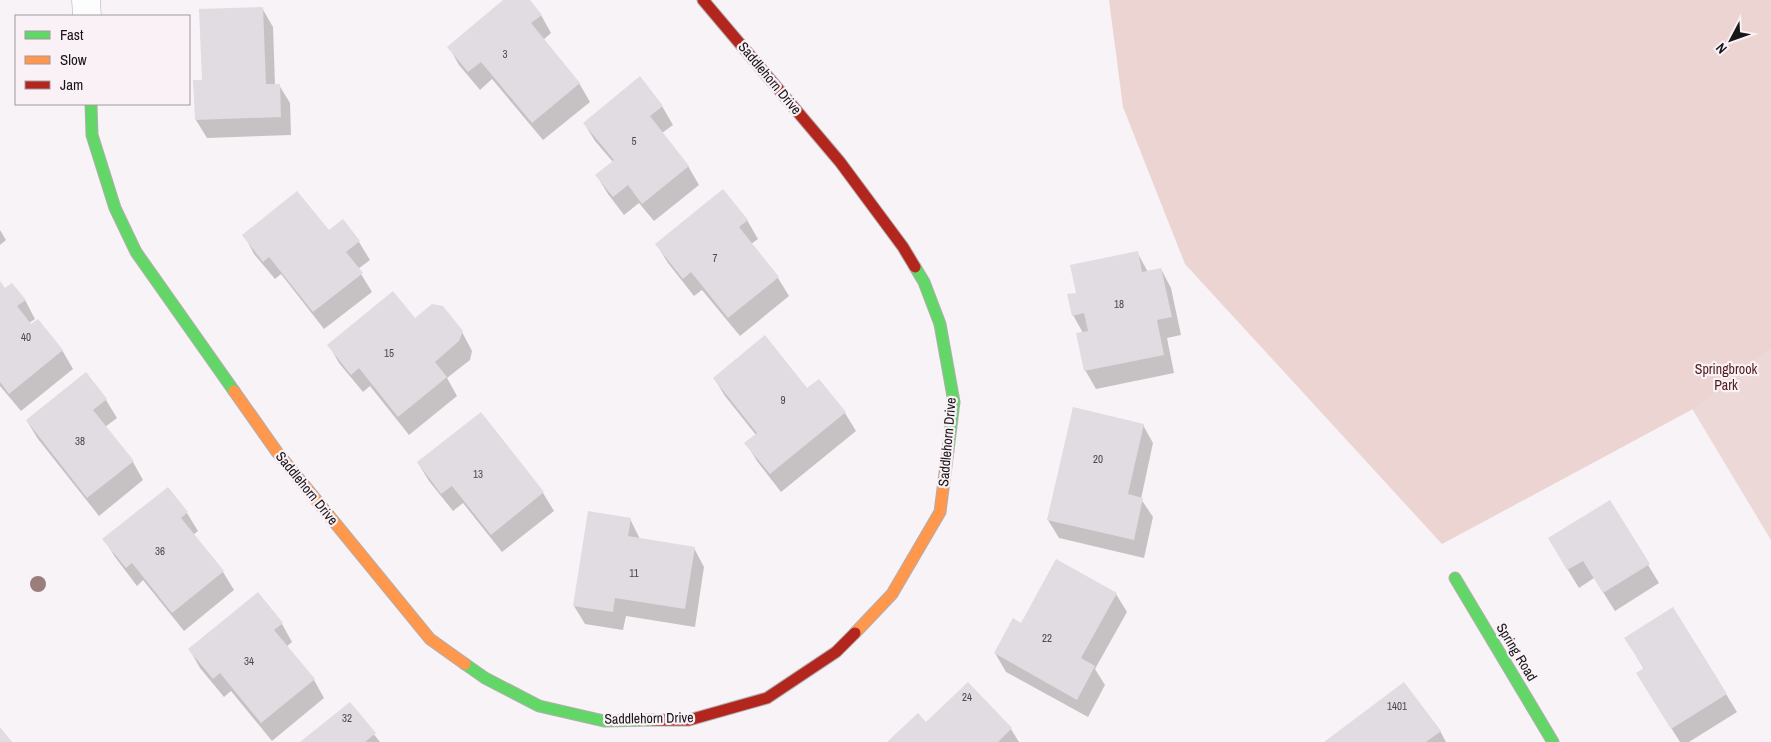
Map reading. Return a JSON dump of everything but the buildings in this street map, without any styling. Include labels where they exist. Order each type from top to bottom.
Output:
[{"type":"street","points":[[86,0],[87,15]]},
{"type":"street","name":"Saddlehorn Drive","points":[[91,105],[92,135],[114,208],[136,252],[278,452],[430,638],[485,678],[539,706],[604,721],[689,720],[767,698],[836,652],[892,594],[940,512],[954,402],[940,324],[924,282],[903,247],[840,162],[703,0]]},
{"type":"street","name":"Spring Road","points":[[1455,578],[1553,742]]},
{"type":"green space","points":[[1109,0],[1771,0],[1771,348],[1693,409],[1442,544],[1185,264],[1123,107]]},
{"type":"green space","name":"Springbrook Park","points":[[1771,285],[1771,540],[1667,367]]},
{"type":"traffic: fast","points":[[91,105],[92,135],[115,208],[136,252],[234,391]]},
{"type":"traffic: fast","points":[[915,267],[924,282],[940,324],[954,402],[948,450]]},
{"type":"traffic: fast","points":[[1455,578],[1553,742]]},
{"type":"traffic: fast","points":[[465,664],[485,678],[539,706],[604,721],[654,720]]},
{"type":"traffic: slow","points":[[234,391],[277,452],[430,639],[465,664]]},
{"type":"traffic: slow","points":[[855,633],[892,594],[940,512],[948,450]]},
{"type":"traffic: jam","points":[[703,0],[840,162],[903,247],[915,267]]},
{"type":"traffic: jam","points":[[654,720],[689,720],[767,698],[836,652],[855,633]]}]
